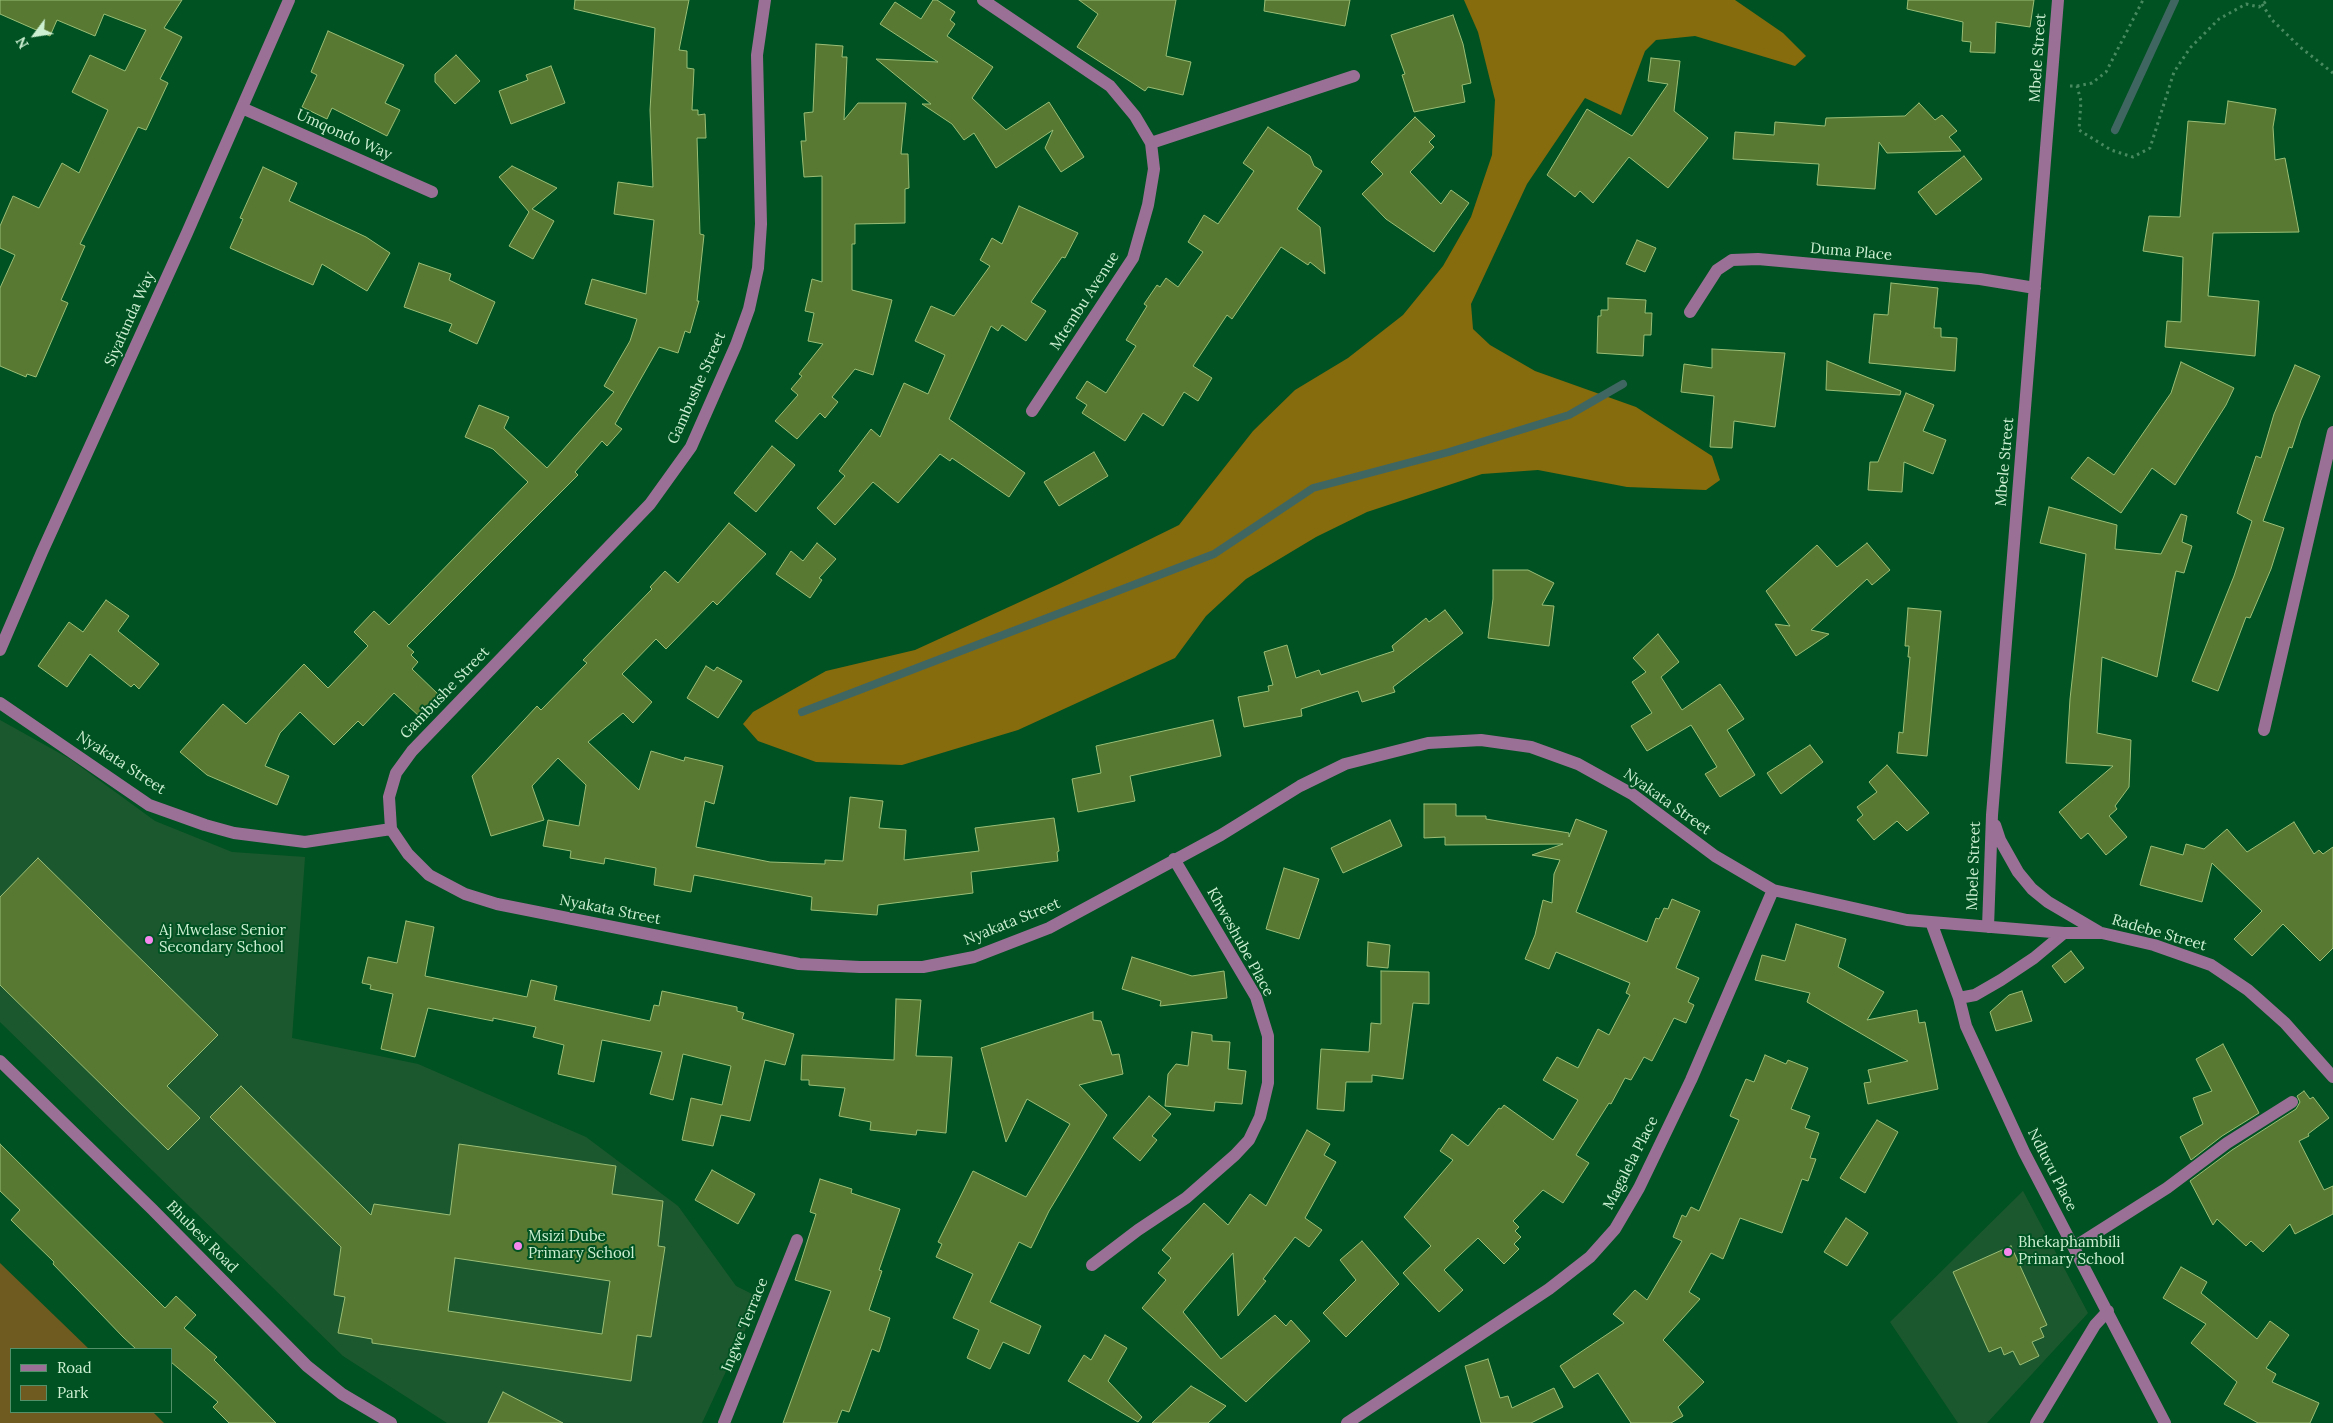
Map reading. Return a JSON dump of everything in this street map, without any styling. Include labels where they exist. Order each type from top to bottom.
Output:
[{"type":"street","name":"Siyafunda Way","points":[[0,650],[289,0]]},
{"type":"street","name":"Gambushe Street","points":[[391,829],[389,797],[396,773],[412,751],[650,504],[691,447],[736,345],[748,309],[758,268],[761,224],[757,55],[765,0]]},
{"type":"street","name":"Mtembu Avenue","points":[[983,0],[1110,86],[1134,116],[1151,143],[1154,169],[1148,205],[1134,258],[1032,410]]},
{"type":"street","name":"Mbele Street","points":[[1988,927],[1992,815],[2053,85],[2058,0]]},
{"type":"street","points":[[1151,143],[1354,76]]},
{"type":"street","name":"Umqondo Way","points":[[242,108],[432,192]]},
{"type":"street","name":"Duma Place","points":[[1690,312],[1716,270],[1732,260],[1758,260],[1980,279],[2035,288]]},
{"type":"street","points":[[2264,730],[2333,432]]},
{"type":"street","name":"Nyakata Street","points":[[0,703],[149,804],[205,825],[234,833],[305,842],[391,829],[408,854],[429,875],[465,894],[497,904],[799,964],[860,967],[923,967],[974,957],[1049,928],[1221,835],[1300,786],[1344,764],[1428,743],[1481,740],[1531,747],[1578,764],[1632,794],[1714,856],[1773,890],[1907,920],[1932,922]]},
{"type":"street","points":[[1992,815],[2000,840],[2018,872],[2032,889],[2048,902],[2102,934]]},
{"type":"street","name":"Khweshube Place","points":[[1092,1266],[1138,1230],[1186,1198],[1235,1154],[1248,1140],[1260,1117],[1268,1083],[1268,1036],[1256,998],[1174,859]]},
{"type":"street","name":"Magalela Place","points":[[1347,1423],[1548,1289],[1590,1257],[1615,1229],[1640,1188],[1691,1080],[1773,890]]},
{"type":"street","name":"Radebe Street","points":[[1932,922],[2064,933],[2102,934],[2154,945],[2211,964],[2248,990],[2285,1023],[2333,1077]]},
{"type":"street","name":"Ndluvu Place","points":[[1932,922],[1960,998],[1966,1026],[2024,1152],[2166,1423]]},
{"type":"street","points":[[1960,998],[1975,995],[2001,980],[2034,958],[2064,933]]},
{"type":"street","name":"Bhubesi Road","points":[[0,1061],[146,1202],[307,1366],[342,1394],[390,1423]]},
{"type":"street","points":[[2074,1247],[2167,1188],[2227,1143],[2292,1102]]},
{"type":"street","name":"Ingwe Terrace","points":[[724,1423],[796,1240]]},
{"type":"street","points":[[2036,1423],[2095,1325],[2108,1311]]},
{"type":"path","points":[[2053,85],[2077,86],[2092,83],[2106,72],[2143,0]]},
{"type":"path","points":[[2077,86],[2081,101],[2079,130],[2111,150],[2133,157],[2150,148],[2174,72],[2190,48],[2219,19],[2246,4],[2259,7],[2268,0]]},
{"type":"path","points":[[2262,4],[2272,20],[2300,48],[2333,73]]},
{"type":"shaded area","points":[[1464,0],[1735,0],[1783,33],[1806,56],[1795,66],[1695,36],[1656,40],[1645,51],[1621,115],[1585,98],[1527,184],[1471,304],[1473,329],[1490,345],[1535,371],[1636,407],[1712,456],[1720,480],[1706,490],[1627,487],[1538,470],[1482,474],[1367,512],[1316,537],[1246,579],[1206,616],[1175,658],[1018,730],[902,765],[816,762],[758,741],[743,724],[753,712],[826,671],[915,650],[1059,584],[1179,525],[1253,431],[1295,390],[1348,358],[1403,315],[1443,266],[1471,217],[1492,155],[1495,100],[1478,32]]},
{"type":"shaded area","points":[[0,720],[70,759],[155,821],[232,852],[305,857],[292,1038],[418,1064],[586,1137],[678,1206],[736,1286],[760,1298],[702,1423],[447,1423],[343,1356],[0,1022]]},
{"type":"shaded area","name":"Bhekaphambili Primary School","points":[[2023,1191],[2088,1313],[1987,1423],[1958,1423],[1890,1322]]},
{"type":"green space","points":[[0,1263],[88,1348],[10,1348],[10,1413],[154,1413],[164,1423],[0,1423]]},
{"type":"building","points":[[0,0],[182,0],[164,28],[182,37],[160,79],[168,83],[146,130],[138,127],[80,244],[85,246],[61,300],[68,303],[36,377],[27,374],[26,377],[0,366],[0,288],[15,255],[0,248],[0,226],[13,196],[39,208],[62,163],[79,173],[108,110],[72,92],[90,55],[125,71],[146,30],[104,14],[95,36],[57,20],[50,36],[0,14]]},
{"type":"building","points":[[575,0],[689,0],[679,50],[687,51],[687,68],[694,69],[692,110],[698,110],[698,115],[705,114],[706,138],[697,138],[700,234],[704,235],[697,301],[699,301],[690,333],[685,331],[678,353],[659,347],[615,424],[622,429],[607,446],[602,441],[575,472],[578,475],[407,646],[414,652],[411,655],[418,662],[412,669],[440,696],[420,717],[394,693],[363,726],[358,721],[334,745],[300,712],[280,733],[265,766],[289,776],[277,805],[207,775],[180,752],[223,704],[246,724],[304,664],[328,688],[368,646],[354,632],[374,611],[389,625],[528,482],[493,449],[465,437],[479,405],[509,417],[504,428],[547,468],[614,392],[604,386],[630,341],[637,319],[585,304],[592,279],[646,294],[654,220],[614,214],[618,182],[653,187],[650,110],[655,28],[574,9]]},
{"type":"building","points":[[933,0],[937,0],[955,12],[950,20],[955,24],[947,36],[993,67],[972,98],[1006,130],[1049,102],[1084,157],[1061,172],[1045,148],[1053,130],[996,168],[974,133],[964,140],[952,124],[922,104],[931,104],[876,59],[938,62],[880,24],[895,2],[921,19]]},
{"type":"building","points":[[1079,0],[1176,0],[1166,56],[1191,62],[1183,95],[1148,87],[1145,91],[1077,47],[1098,14]]},
{"type":"building","points":[[1265,0],[1350,0],[1345,26],[1264,11]]},
{"type":"building","points":[[1908,0],[2034,0],[2030,27],[1996,22],[1995,53],[1970,52],[1971,42],[1962,41],[1963,22],[1907,9]]},
{"type":"building","points":[[1453,15],[1463,44],[1471,83],[1462,85],[1465,102],[1414,112],[1402,75],[1405,74],[1391,35]]},
{"type":"building","points":[[328,31],[404,65],[385,103],[400,110],[387,136],[332,108],[327,119],[302,107],[317,75],[311,72]]},
{"type":"building","points":[[816,44],[843,46],[842,57],[847,57],[844,120],[858,103],[906,103],[901,154],[908,154],[909,188],[905,189],[905,223],[855,224],[855,244],[852,244],[852,290],[892,300],[873,375],[855,369],[832,397],[838,402],[825,418],[820,413],[797,439],[775,421],[798,395],[791,389],[802,376],[799,374],[823,344],[808,341],[814,313],[805,311],[812,279],[822,282],[822,176],[804,177],[801,141],[806,141],[804,113],[813,112]]},
{"type":"building","points":[[456,55],[480,81],[455,104],[435,82],[435,74]]},
{"type":"building","points":[[1651,58],[1680,61],[1674,111],[1708,138],[1668,188],[1629,157],[1593,203],[1580,191],[1575,197],[1547,175],[1587,109],[1632,136],[1668,84],[1648,81]]},
{"type":"building","points":[[551,66],[565,103],[511,124],[499,91],[528,80],[526,75]]},
{"type":"building","points":[[2228,101],[2276,109],[2273,127],[2275,160],[2285,158],[2299,232],[2213,233],[2208,296],[2259,301],[2255,356],[2165,347],[2167,321],[2181,322],[2183,257],[2143,251],[2149,216],[2180,217],[2188,121],[2225,124]]},
{"type":"building","points":[[1919,103],[1935,120],[1942,115],[1957,131],[1949,137],[1961,151],[1887,153],[1879,142],[1875,189],[1817,185],[1819,164],[1733,159],[1735,132],[1774,135],[1775,122],[1825,126],[1826,118],[1905,116]]},
{"type":"building","points":[[1415,117],[1435,136],[1429,142],[1434,147],[1410,172],[1441,204],[1451,190],[1469,203],[1434,252],[1386,219],[1362,194],[1383,174],[1371,162]]},
{"type":"building","points":[[1268,127],[1310,156],[1314,166],[1322,171],[1297,209],[1320,227],[1325,274],[1310,262],[1308,265],[1281,247],[1232,319],[1227,315],[1193,366],[1212,378],[1198,401],[1184,392],[1163,426],[1143,413],[1125,441],[1082,413],[1087,405],[1076,398],[1087,381],[1106,393],[1136,346],[1126,340],[1147,306],[1144,304],[1157,285],[1160,287],[1166,278],[1178,287],[1203,252],[1188,242],[1204,215],[1218,224],[1254,171],[1243,163]]},
{"type":"building","points":[[1964,156],[1982,179],[1936,215],[1918,192]]},
{"type":"building","points":[[512,166],[557,188],[532,209],[554,221],[533,259],[509,246],[529,212],[499,177]]},
{"type":"building","points":[[263,167],[297,183],[289,201],[366,237],[390,253],[367,291],[322,264],[313,285],[230,248],[243,219],[240,218]]},
{"type":"building","points":[[1019,206],[1078,233],[1065,258],[1062,257],[1031,302],[1046,311],[1026,341],[1002,325],[998,331],[991,326],[949,419],[1025,473],[1009,497],[952,458],[950,461],[940,454],[898,503],[873,482],[835,525],[817,508],[845,476],[839,471],[871,429],[880,437],[904,383],[928,394],[945,355],[915,341],[931,306],[954,316],[990,266],[980,260],[992,238],[1002,244]]},
{"type":"building","points":[[1637,240],[1656,248],[1645,272],[1626,264]]},
{"type":"building","points":[[419,263],[451,274],[449,280],[495,302],[477,344],[449,331],[452,324],[404,307]]},
{"type":"building","points":[[1891,283],[1938,288],[1934,328],[1941,328],[1941,337],[1957,338],[1955,371],[1869,363],[1874,314],[1888,315]]},
{"type":"building","points":[[1608,298],[1646,300],[1645,313],[1652,313],[1651,335],[1644,335],[1643,356],[1597,353],[1598,316],[1601,316],[1601,310],[1608,310]]},
{"type":"building","points":[[1712,349],[1785,353],[1775,427],[1734,421],[1732,448],[1710,447],[1714,396],[1681,392],[1684,364],[1712,368]]},
{"type":"building","points":[[1827,361],[1901,391],[1900,395],[1826,390]]},
{"type":"building","points":[[2181,362],[2234,388],[2226,405],[2175,485],[2152,468],[2121,513],[2071,478],[2088,457],[2114,475],[2171,393]]},
{"type":"building","points":[[2295,365],[2320,376],[2301,420],[2292,448],[2289,447],[2263,521],[2284,528],[2271,569],[2250,618],[2246,617],[2218,691],[2192,681],[2234,576],[2252,521],[2237,513],[2256,456],[2261,458],[2274,414]]},
{"type":"building","points":[[1906,393],[1934,405],[1923,431],[1946,440],[1933,474],[1904,462],[1902,492],[1868,490],[1870,462],[1878,462]]},
{"type":"building","points":[[772,446],[795,465],[756,512],[734,493]]},
{"type":"building","points":[[1094,452],[1108,476],[1059,506],[1044,482]]},
{"type":"building","points":[[2049,507],[2117,525],[2115,549],[2161,554],[2181,514],[2187,516],[2182,542],[2192,546],[2184,573],[2176,571],[2157,677],[2102,657],[2097,733],[2131,740],[2129,787],[2115,806],[2117,809],[2109,816],[2127,837],[2106,855],[2088,833],[2081,839],[2059,812],[2113,766],[2066,763],[2070,699],[2086,554],[2040,543]]},
{"type":"building","points":[[729,523],[766,554],[717,605],[713,601],[666,649],[656,639],[622,674],[652,702],[633,723],[623,713],[588,742],[639,790],[651,751],[684,761],[685,757],[723,766],[714,804],[705,801],[696,847],[770,862],[825,864],[825,860],[843,861],[850,797],[883,801],[879,828],[906,830],[904,860],[979,851],[975,828],[1054,818],[1059,851],[1057,852],[1058,861],[971,872],[973,893],[878,905],[877,915],[811,910],[812,897],[694,875],[691,892],[654,885],[656,868],[605,858],[604,864],[570,858],[571,851],[543,846],[548,820],[579,826],[586,785],[558,758],[532,786],[544,820],[491,836],[472,776],[537,706],[541,710],[587,663],[583,660],[652,589],[650,587],[665,571],[678,583]]},
{"type":"building","points":[[817,543],[836,559],[819,578],[822,580],[810,598],[776,574],[791,551],[803,561]]},
{"type":"building","points":[[1867,543],[1890,570],[1872,585],[1867,579],[1811,630],[1829,634],[1796,656],[1775,624],[1790,626],[1766,591],[1817,545],[1837,567]]},
{"type":"building","points":[[1493,570],[1528,570],[1554,583],[1542,605],[1554,606],[1549,646],[1488,638],[1493,599]]},
{"type":"building","points":[[106,600],[129,616],[118,631],[159,664],[139,689],[134,684],[131,687],[90,654],[67,687],[38,666],[69,622],[83,632]]},
{"type":"building","points":[[1908,608],[1941,611],[1927,756],[1897,753],[1899,732],[1903,733],[1910,657],[1908,657],[1909,646],[1905,646]]},
{"type":"building","points":[[1445,610],[1463,633],[1393,687],[1395,692],[1362,702],[1358,691],[1301,709],[1302,716],[1244,727],[1238,697],[1269,691],[1268,686],[1273,685],[1264,652],[1287,645],[1296,678],[1319,670],[1321,675],[1394,651],[1392,646],[1426,618],[1429,622]]},
{"type":"building","points":[[1658,634],[1679,662],[1661,677],[1682,710],[1720,684],[1744,719],[1727,730],[1755,775],[1720,797],[1705,774],[1717,767],[1691,725],[1647,751],[1631,726],[1652,713],[1632,682],[1646,672],[1633,658]]},
{"type":"building","points":[[706,666],[714,671],[717,667],[742,681],[718,718],[687,698]]},
{"type":"building","points":[[1213,720],[1221,756],[1130,776],[1135,801],[1078,812],[1072,779],[1101,773],[1096,746]]},
{"type":"building","points":[[1810,745],[1823,762],[1781,794],[1767,773]]},
{"type":"building","points":[[1887,765],[1929,813],[1907,831],[1897,821],[1874,840],[1857,820],[1863,815],[1857,807],[1877,792],[1869,782]]},
{"type":"building","points":[[1424,804],[1456,804],[1456,816],[1486,816],[1486,819],[1569,833],[1569,837],[1576,819],[1607,831],[1576,912],[1647,942],[1656,918],[1659,919],[1664,908],[1668,909],[1672,899],[1700,911],[1676,968],[1699,978],[1688,1002],[1694,1005],[1686,1023],[1674,1018],[1652,1061],[1644,1057],[1631,1080],[1625,1078],[1611,1104],[1609,1103],[1576,1155],[1589,1163],[1563,1203],[1543,1190],[1513,1221],[1519,1227],[1515,1231],[1521,1237],[1514,1244],[1519,1249],[1504,1264],[1478,1238],[1444,1270],[1463,1290],[1439,1312],[1403,1273],[1431,1246],[1404,1217],[1453,1160],[1440,1151],[1452,1134],[1468,1146],[1499,1108],[1501,1109],[1504,1105],[1553,1140],[1578,1100],[1543,1080],[1557,1057],[1578,1068],[1598,1029],[1609,1035],[1630,995],[1626,993],[1630,983],[1556,952],[1549,969],[1525,959],[1535,935],[1543,900],[1552,903],[1554,874],[1560,860],[1532,855],[1563,844],[1445,845],[1445,837],[1424,838]]},
{"type":"building","points":[[1390,820],[1402,846],[1343,873],[1331,848]]},
{"type":"building","points":[[2294,822],[2314,854],[2319,850],[2323,854],[2333,847],[2333,948],[2320,961],[2283,924],[2252,956],[2234,939],[2262,911],[2212,863],[2202,902],[2140,885],[2151,846],[2183,855],[2186,844],[2204,849],[2227,829],[2247,852]]},
{"type":"building","points":[[38,858],[218,1035],[167,1086],[200,1118],[168,1150],[0,985],[0,897]]},
{"type":"building","points":[[1284,868],[1319,879],[1299,939],[1266,929]]},
{"type":"building","points":[[406,921],[434,927],[425,976],[527,997],[531,980],[557,986],[554,1000],[650,1021],[654,1005],[659,1006],[662,991],[737,1007],[737,1011],[744,1013],[742,1019],[794,1034],[785,1065],[765,1060],[750,1121],[721,1115],[713,1146],[682,1140],[691,1098],[722,1105],[731,1066],[683,1054],[673,1100],[650,1094],[662,1052],[602,1040],[594,1082],[558,1074],[564,1045],[533,1037],[536,1027],[493,1018],[493,1021],[428,1008],[415,1057],[381,1049],[393,994],[370,989],[371,985],[362,983],[368,957],[397,963]]},
{"type":"building","points":[[1796,924],[1846,939],[1838,967],[1884,992],[1867,1020],[1917,1010],[1919,1023],[1925,1022],[1938,1089],[1868,1104],[1864,1083],[1871,1082],[1868,1070],[1908,1061],[1807,1002],[1810,993],[1755,980],[1762,955],[1785,961]]},
{"type":"building","points":[[1368,942],[1390,945],[1388,968],[1367,966]]},
{"type":"building","points":[[2071,951],[2084,968],[2065,983],[2052,966]]},
{"type":"building","points":[[1132,957],[1192,976],[1224,971],[1227,998],[1160,1006],[1161,1001],[1122,989]]},
{"type":"building","points":[[1381,971],[1429,972],[1429,1004],[1413,1003],[1403,1079],[1372,1075],[1372,1082],[1346,1082],[1344,1111],[1317,1109],[1321,1049],[1369,1052],[1371,1023],[1381,1024]]},
{"type":"building","points":[[2022,991],[2032,1021],[1996,1031],[1990,1012],[2009,995]]},
{"type":"building","points":[[896,999],[921,1000],[916,1056],[952,1057],[946,1133],[917,1130],[916,1135],[870,1130],[871,1122],[839,1116],[845,1088],[809,1085],[809,1080],[801,1080],[802,1055],[894,1060]]},
{"type":"building","points":[[1093,1012],[1093,1020],[1101,1021],[1112,1055],[1119,1054],[1123,1074],[1079,1085],[1107,1115],[1049,1211],[1031,1248],[1019,1242],[990,1302],[1041,1326],[1029,1354],[1003,1342],[990,1369],[967,1358],[979,1330],[953,1318],[973,1274],[936,1257],[942,1244],[938,1242],[973,1171],[1026,1197],[1070,1124],[1027,1099],[1006,1142],[981,1048]]},
{"type":"building","points":[[1192,1032],[1212,1035],[1212,1041],[1230,1042],[1228,1069],[1246,1071],[1242,1104],[1215,1102],[1214,1111],[1165,1106],[1168,1074],[1176,1064],[1188,1066]]},
{"type":"building","points":[[2223,1044],[2259,1113],[2222,1136],[2191,1160],[2180,1137],[2203,1124],[2193,1098],[2212,1091],[2196,1059]]},
{"type":"building","points":[[1765,1055],[1786,1064],[1788,1060],[1808,1068],[1791,1109],[1810,1116],[1805,1128],[1819,1133],[1810,1158],[1816,1159],[1808,1181],[1802,1179],[1782,1233],[1740,1218],[1723,1259],[1711,1253],[1689,1292],[1700,1299],[1663,1340],[1704,1382],[1678,1407],[1683,1416],[1671,1423],[1631,1423],[1598,1373],[1574,1388],[1560,1366],[1624,1323],[1613,1314],[1635,1290],[1647,1300],[1682,1241],[1673,1237],[1682,1215],[1686,1217],[1691,1207],[1699,1211],[1739,1120],[1730,1116],[1746,1079],[1754,1082]]},
{"type":"building","points":[[241,1086],[371,1215],[374,1204],[450,1215],[459,1144],[616,1166],[612,1194],[663,1201],[658,1246],[665,1247],[651,1337],[637,1335],[631,1381],[372,1343],[372,1339],[338,1333],[345,1297],[334,1295],[341,1247],[210,1117]],"holes":[[[455,1258],[610,1281],[602,1334],[448,1311]]]},
{"type":"building","points":[[2304,1091],[2310,1099],[2313,1097],[2329,1118],[2308,1134],[2309,1136],[2299,1141],[2324,1190],[2333,1186],[2333,1214],[2295,1234],[2290,1224],[2263,1252],[2251,1241],[2246,1246],[2217,1219],[2213,1225],[2190,1181],[2232,1150],[2296,1109],[2300,1102],[2297,1096]]},
{"type":"building","points":[[1149,1096],[1171,1114],[1152,1136],[1157,1140],[1140,1161],[1113,1138]]},
{"type":"building","points":[[1877,1120],[1898,1132],[1865,1193],[1840,1178]]},
{"type":"building","points":[[1307,1130],[1330,1144],[1324,1155],[1336,1162],[1305,1218],[1322,1230],[1309,1247],[1295,1237],[1263,1279],[1266,1281],[1238,1316],[1233,1253],[1183,1312],[1221,1359],[1275,1315],[1286,1326],[1291,1320],[1310,1341],[1246,1402],[1142,1308],[1166,1280],[1158,1273],[1171,1258],[1162,1250],[1204,1203],[1228,1225],[1250,1194],[1266,1206]]},
{"type":"building","points":[[0,1144],[165,1308],[176,1296],[196,1315],[184,1328],[217,1357],[214,1360],[276,1423],[229,1423],[213,1407],[218,1402],[172,1363],[172,1348],[135,1348],[53,1264],[54,1262],[11,1220],[20,1210],[0,1191]]},
{"type":"building","points":[[712,1170],[755,1194],[738,1224],[695,1200]]},
{"type":"building","points":[[820,1179],[852,1189],[851,1193],[900,1209],[879,1270],[882,1271],[869,1310],[890,1318],[879,1352],[872,1349],[849,1412],[842,1410],[837,1423],[783,1423],[831,1291],[795,1280],[816,1214],[810,1212]]},
{"type":"building","points":[[1846,1218],[1868,1233],[1847,1266],[1824,1252]]},
{"type":"building","points":[[1362,1241],[1399,1284],[1346,1337],[1323,1313],[1356,1280],[1340,1260]]},
{"type":"building","points":[[2011,1246],[2047,1325],[2040,1328],[2044,1337],[2032,1342],[2039,1356],[2020,1365],[2013,1351],[2004,1355],[2001,1347],[1989,1352],[1953,1272]]},
{"type":"building","points":[[2181,1267],[2207,1282],[2201,1293],[2257,1339],[2270,1321],[2289,1335],[2266,1368],[2276,1374],[2272,1382],[2319,1403],[2310,1423],[2258,1423],[2224,1404],[2237,1382],[2191,1343],[2206,1324],[2163,1298]]},
{"type":"building","points":[[1105,1335],[1127,1348],[1108,1381],[1142,1417],[1138,1422],[1068,1381],[1084,1355],[1091,1360]]},
{"type":"building","points":[[1488,1359],[1500,1398],[1508,1396],[1512,1408],[1554,1388],[1563,1407],[1531,1423],[1481,1423],[1465,1366]]},
{"type":"building","points":[[1191,1386],[1226,1406],[1208,1423],[1152,1423]]},
{"type":"building","points":[[503,1392],[563,1423],[488,1423]]},
{"type":"waterway","points":[[2115,130],[2175,0]]},
{"type":"waterway","points":[[802,712],[1214,554],[1313,488],[1449,452],[1569,415],[1623,384]]},
{"type":"place","name":"Aj Mwelase Senior Secondary School","points":[[149,940]]},
{"type":"place","name":"Msizi Dube Primary School","points":[[518,1246]]},
{"type":"place","name":"Bhekaphambili Primary School","points":[[2008,1252]]}]
